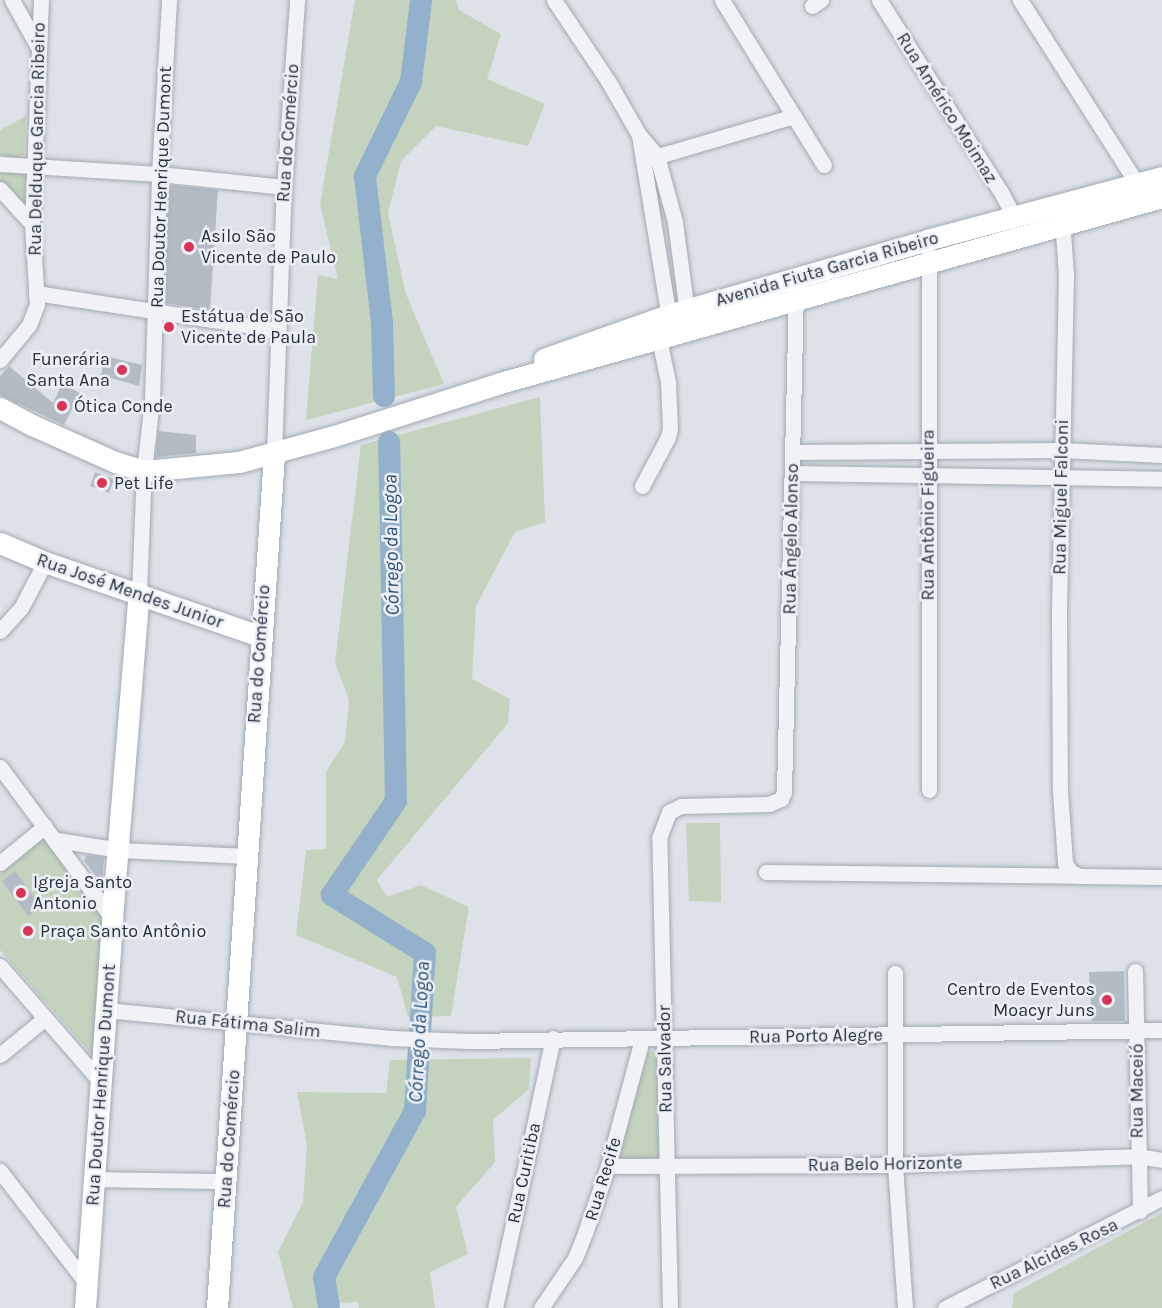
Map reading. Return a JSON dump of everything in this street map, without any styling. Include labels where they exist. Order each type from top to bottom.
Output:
[{"type":"main road","name":"Avenida Fiuta Garcia Ribeiro","points":[[144,471],[239,462],[274,454],[500,383],[533,363],[675,326],[795,302],[930,264],[1137,184],[1162,177]]},
{"type":"main road","name":"Avenida Fiuta Garcia Ribeiro","points":[[675,326],[796,279],[927,240],[1014,217],[1062,214],[1162,197]]},
{"type":"main road","points":[[0,408],[63,439],[144,471]]},
{"type":"main road","name":"Rua do Comércio","points":[[217,1308],[227,1181],[260,636],[274,454]]},
{"type":"main road","name":"Rua José Mendes Junior","points":[[0,543],[45,562],[260,636]]},
{"type":"main road","name":"Rua Doutor Henrique Dumont","points":[[85,1308],[112,918],[120,850],[139,593]]},
{"type":"street","points":[[12,0],[38,47]]},
{"type":"street","name":"Rua Delduque Garcia Ribeiro","points":[[0,360],[19,338],[35,313],[32,224],[41,0]]},
{"type":"street","name":"Rua Doutor Henrique Dumont","points":[[139,593],[144,471],[152,400],[159,174],[169,0]]},
{"type":"street","name":"Rua do Comércio","points":[[274,454],[284,187],[297,0]]},
{"type":"street","points":[[554,0],[608,81],[639,135],[675,222],[675,326],[668,382],[668,437],[642,486]]},
{"type":"street","points":[[722,0],[824,165]]},
{"type":"street","name":"Rua Américo Moimaz","points":[[879,0],[1002,194],[1014,217]]},
{"type":"street","points":[[1020,0],[1137,184]]},
{"type":"street","points":[[650,159],[794,116]]},
{"type":"street","points":[[0,164],[159,174],[284,187]]},
{"type":"street","points":[[0,189],[32,224]]},
{"type":"street","name":"Rua Miguel Falconi","points":[[1062,214],[1066,276],[1060,477],[1060,791],[1065,863],[1070,871],[1079,876]]},
{"type":"street","name":"Rua Antônio Figueira","points":[[927,240],[930,264],[927,450],[929,790]]},
{"type":"street","name":"Rua Ângelo Alonso","points":[[669,812],[681,806],[693,804],[759,805],[780,799],[786,762],[796,279]]},
{"type":"street","points":[[36,293],[156,309],[278,330]]},
{"type":"street","points":[[793,452],[1062,450],[1162,455]]},
{"type":"street","points":[[793,473],[1162,479]]},
{"type":"street","points":[[0,632],[21,608],[45,562]]},
{"type":"street","points":[[0,767],[57,840],[112,918]]},
{"type":"street","name":"Rua Salvador","points":[[669,812],[659,838],[670,1308]]},
{"type":"street","points":[[0,862],[45,825]]},
{"type":"street","points":[[57,840],[120,850],[247,856]]},
{"type":"street","points":[[766,872],[1162,877]]},
{"type":"street","points":[[0,966],[44,1020],[101,1082]]},
{"type":"street","name":"Rua Maceió","points":[[1134,971],[1140,1211]]},
{"type":"street","points":[[895,973],[895,1165],[905,1308]]},
{"type":"street","name":"Rua Fátima Salim","points":[[106,1010],[391,1038],[470,1041]]},
{"type":"street","points":[[0,1055],[44,1020]]},
{"type":"street","name":"Rua Porto Alegre","points":[[470,1041],[1162,1030]]},
{"type":"street","name":"Rua Curitiba","points":[[495,1308],[552,1038]]},
{"type":"street","name":"Rua Recife","points":[[541,1308],[575,1258],[608,1166],[642,1039]]},
{"type":"street","name":"Rua Belo Horizonte","points":[[608,1166],[895,1165],[1137,1156],[1162,1160]]},
{"type":"street","points":[[0,1171],[87,1284]]},
{"type":"street","points":[[94,1179],[227,1181]]},
{"type":"street","name":"Rua Alcides Rosa","points":[[945,1308],[1162,1198]]},
{"type":"green space","points":[[355,0],[456,0],[459,10],[501,34],[487,79],[545,104],[528,146],[436,126],[401,161],[388,213],[406,294],[444,384],[306,420],[318,275],[338,279],[320,204]]},
{"type":"green space","points":[[26,116],[24,155],[18,158],[0,155],[0,130]]},
{"type":"green space","points":[[0,171],[27,174],[27,210],[0,183]]},
{"type":"green space","points":[[540,397],[545,522],[515,532],[476,606],[472,679],[510,699],[508,723],[377,880],[387,897],[421,885],[469,907],[451,1016],[408,1017],[397,977],[296,935],[306,850],[326,849],[326,772],[345,742],[349,700],[335,663],[361,445]]},
{"type":"green space","points":[[686,823],[720,823],[721,902],[689,901]]},
{"type":"green space","points":[[45,837],[103,919],[94,1057],[0,950],[0,874]]},
{"type":"green space","points":[[659,1051],[660,1165],[617,1161],[648,1052]]},
{"type":"green space","points":[[531,1058],[529,1089],[493,1120],[495,1162],[456,1207],[468,1254],[430,1272],[435,1308],[359,1308],[358,1302],[318,1305],[318,1308],[293,1308],[278,1252],[303,1202],[307,1146],[297,1092],[386,1093],[390,1060]]},
{"type":"green space","points":[[1162,1213],[1162,1308],[1012,1308],[1014,1293]]},
{"type":"building","name":"Asilo São Vicente de Paulo","points":[[168,185],[218,190],[210,310],[165,303]]},
{"type":"building","name":"Funerária Santa Ana","points":[[105,356],[142,365],[139,386],[101,375]]},
{"type":"building","points":[[9,366],[53,403],[62,384],[80,393],[64,425],[0,395],[0,376]]},
{"type":"building","points":[[158,431],[196,435],[196,453],[156,457]]},
{"type":"building","name":"Pet Life","points":[[95,472],[114,479],[109,493],[90,486]]},
{"type":"building","points":[[87,855],[104,857],[102,883],[84,861]]},
{"type":"building","name":"Igreja Santo Antonio","points":[[15,871],[41,906],[28,916],[2,881]]},
{"type":"building","name":"Centro de Eventos Moacyr Juns","points":[[1124,971],[1125,1021],[1092,1021],[1089,972]]},
{"type":"waterway","name":"Córrego da Logoa","points":[[384,396],[382,323],[365,176],[411,82],[421,0]]},
{"type":"waterway","name":"Córrego da Logoa","points":[[329,1308],[324,1277],[415,1111],[425,953],[332,895],[396,801],[389,442]]},
{"type":"place","name":"Asilo São Vicente de Paulo","points":[[189,247]]},
{"type":"place","name":"Estátua de São Vicente de Paula","points":[[169,327]]},
{"type":"place","name":"Funerária Santa Ana","points":[[122,370]]},
{"type":"place","name":"Ótica Conde","points":[[62,406]]},
{"type":"place","name":"Pet Life","points":[[102,483]]},
{"type":"place","name":"Igreja Santo Antonio","points":[[21,893]]},
{"type":"place","name":"Praça Santo Antônio","points":[[28,931]]},
{"type":"place","name":"Centro de Eventos Moacyr Juns","points":[[1107,1000]]}]
